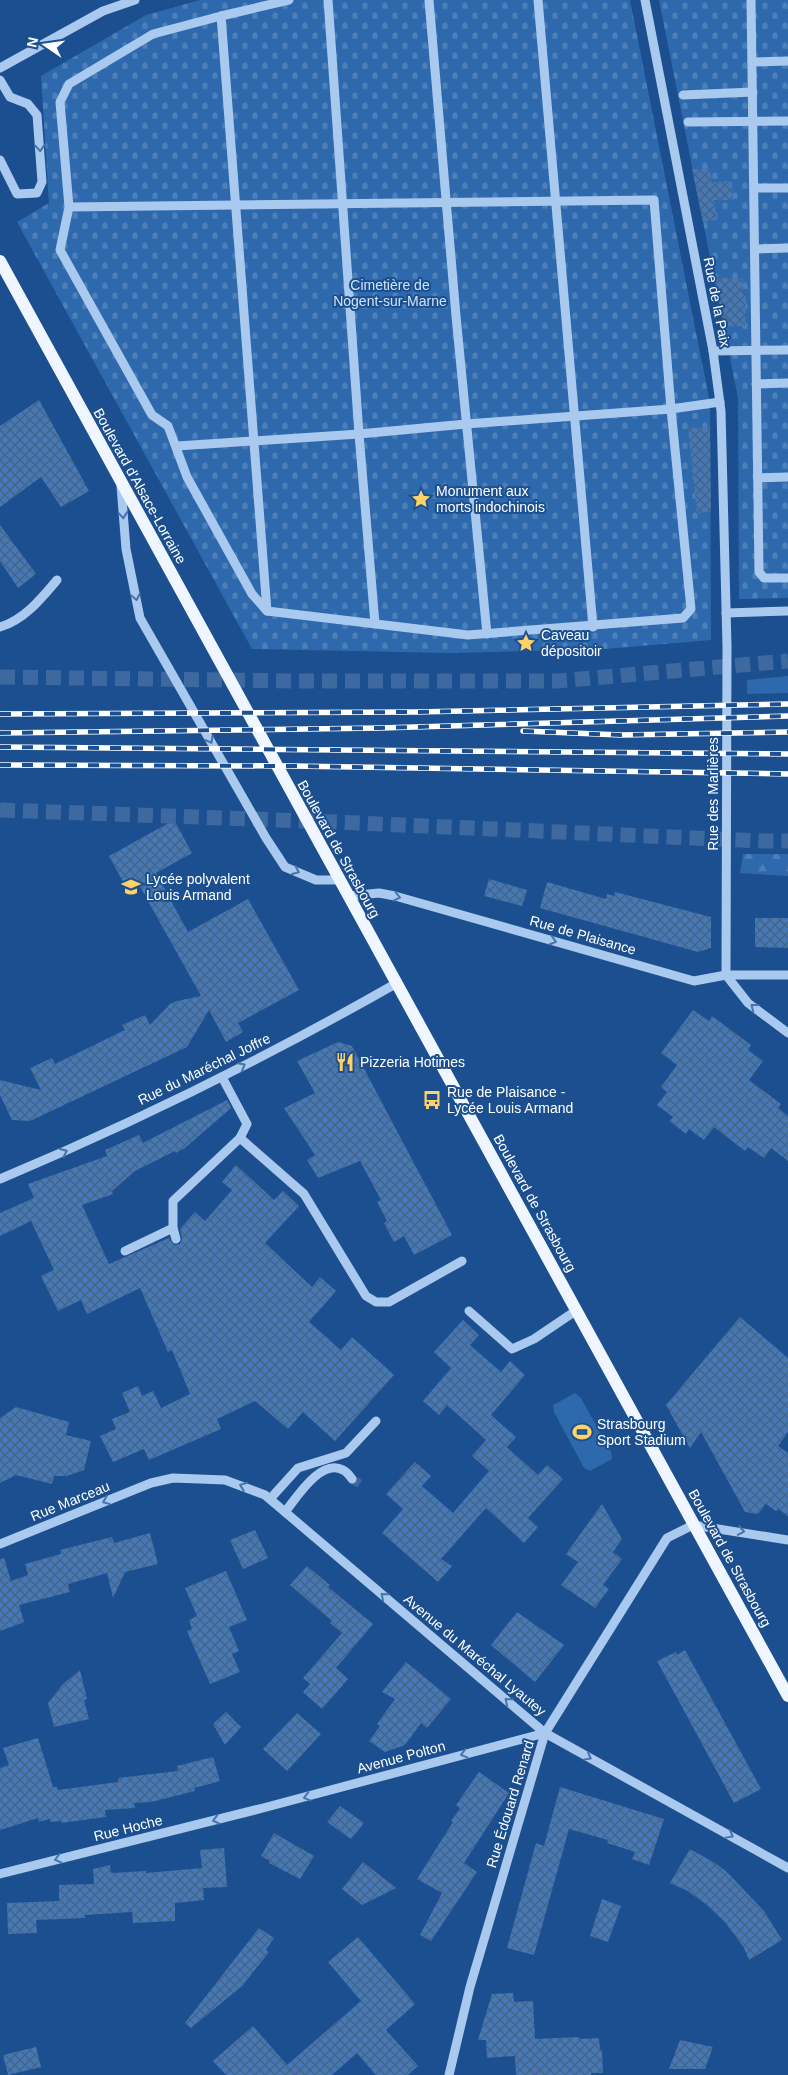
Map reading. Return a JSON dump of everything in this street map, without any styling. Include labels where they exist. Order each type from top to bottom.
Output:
[{"type":"main road","name":"Boulevard d'Alsace-Lorraine","points":[[0,261],[254,726]]},
{"type":"main road","name":"Boulevard de Strasbourg","points":[[254,726],[788,1696]]},
{"type":"street","points":[[0,68],[119,2],[135,0]]},
{"type":"street","points":[[69,207],[654,200],[671,409],[691,609],[683,618],[593,627],[468,635],[267,611],[252,594],[187,477],[168,426],[152,415],[60,250],[69,207],[60,102],[69,84],[153,34],[289,0]]},
{"type":"street","points":[[328,0],[359,434],[375,624]]},
{"type":"street","points":[[429,0],[466,424],[487,634]]},
{"type":"street","points":[[538,0],[593,627]]},
{"type":"street","name":"Rue de la Paix","points":[[645,0],[713,351],[720,402],[726,612]]},
{"type":"street","points":[[751,0],[760,572],[764,578],[788,578]]},
{"type":"street","points":[[221,16],[267,611]]},
{"type":"street","points":[[752,62],[788,61]]},
{"type":"street","points":[[0,80],[10,96],[28,104],[38,115],[42,182],[37,194],[17,194],[0,160]]},
{"type":"street","points":[[683,95],[753,92]]},
{"type":"street","points":[[688,122],[788,121]]},
{"type":"street","points":[[754,188],[788,188]]},
{"type":"street","points":[[755,248],[788,248]]},
{"type":"street","points":[[713,351],[788,350]]},
{"type":"street","points":[[756,384],[788,383]]},
{"type":"street","points":[[177,446],[359,434],[671,409],[720,402]]},
{"type":"street","points":[[758,478],[788,477]]},
{"type":"street","points":[[120,481],[126,549],[140,618],[266,838],[286,867],[316,880],[340,880]]},
{"type":"street","points":[[0,627],[8,625],[33,608],[57,580]]},
{"type":"street","points":[[726,612],[788,611]]},
{"type":"street","name":"Rue des Marlières","points":[[726,612],[726,975]]},
{"type":"street","name":"Rue de Plaisance","points":[[349,896],[379,894],[395,896],[694,981],[726,975],[788,975]]},
{"type":"street","points":[[726,975],[748,1003],[788,1033]]},
{"type":"street","name":"Rue du Maréchal Joffre","points":[[0,1178],[64,1152],[222,1077],[397,983]]},
{"type":"street","points":[[176,1239],[173,1228],[173,1201],[240,1138],[247,1124],[222,1077]]},
{"type":"street","points":[[240,1138],[304,1194],[366,1296],[376,1302],[389,1302],[462,1261]]},
{"type":"street","points":[[125,1251],[173,1228]]},
{"type":"street","points":[[469,1311],[512,1350],[534,1339],[577,1310]]},
{"type":"street","points":[[270,1499],[298,1468],[346,1453],[376,1421]]},
{"type":"street","points":[[285,1512],[318,1473],[330,1468],[343,1470],[352,1479]]},
{"type":"street","name":"Avenue du Maréchal Lyautey","points":[[151,1483],[173,1478],[225,1480],[265,1495],[545,1733],[788,1868]]},
{"type":"street","name":"Rue Marceau","points":[[0,1544],[151,1483]]},
{"type":"street","points":[[693,1525],[788,1540]]},
{"type":"street","name":"Rue Édouard Renard","points":[[449,2075],[470,1987],[545,1733],[667,1538],[693,1525]]},
{"type":"street","name":"Avenue Polton","points":[[263,1808],[545,1733]]},
{"type":"street","name":"Rue Hoche","points":[[0,1874],[263,1808]]},
{"type":"green space","name":"Cimetière de Nogent-sur-Marne","points":[[200,0],[630,0],[710,403],[711,640],[605,649],[450,653],[252,649],[17,222],[49,203],[41,76],[146,15]]},
{"type":"green space","points":[[659,0],[788,0],[788,598],[739,599],[738,398]]},
{"type":"green space","points":[[788,676],[788,693],[747,694],[747,680]]},
{"type":"green space","points":[[743,854],[788,854],[788,876],[740,873]]},
{"type":"green space","name":"Strasbourg Sport Stadium","points":[[575,1393],[581,1398],[611,1452],[612,1459],[590,1471],[584,1468],[554,1412],[553,1405]]},
{"type":"building","points":[[692,169],[710,169],[712,182],[732,181],[733,200],[714,200],[717,220],[703,222]]},
{"type":"building","points":[[714,278],[743,278],[742,294],[746,294],[745,326],[724,326]]},
{"type":"building","points":[[39,400],[89,491],[61,507],[41,477],[0,507],[0,426]]},
{"type":"building","points":[[710,427],[711,512],[697,513],[688,428]]},
{"type":"building","points":[[0,525],[36,574],[18,588],[0,561]]},
{"type":"building","points":[[174,820],[192,853],[156,873],[188,932],[248,899],[299,990],[238,1023],[243,1032],[226,1042],[209,1010],[187,1047],[30,1121],[12,1120],[0,1095],[0,1080],[41,1090],[30,1068],[52,1058],[55,1064],[125,1030],[122,1025],[145,1015],[150,1025],[170,1004],[201,996],[138,883],[127,889],[109,856]]},
{"type":"building","points":[[489,879],[527,890],[522,906],[484,896]]},
{"type":"building","points":[[547,882],[606,899],[607,894],[614,896],[615,892],[711,917],[711,948],[698,952],[540,908]]},
{"type":"building","points":[[755,918],[788,918],[788,948],[755,947]]},
{"type":"building","points":[[693,1010],[709,1021],[712,1016],[751,1045],[748,1050],[763,1061],[749,1080],[781,1104],[778,1108],[788,1116],[788,1161],[771,1148],[764,1158],[748,1147],[745,1151],[714,1127],[704,1140],[689,1129],[686,1134],[669,1121],[673,1117],[657,1105],[667,1092],[661,1087],[677,1065],[661,1053]]},
{"type":"building","points":[[338,1042],[352,1046],[452,1235],[414,1255],[404,1236],[394,1242],[384,1223],[387,1221],[377,1202],[381,1200],[360,1161],[318,1178],[307,1160],[315,1155],[284,1108],[315,1093],[297,1061]]},
{"type":"building","points":[[227,1100],[231,1108],[185,1148],[135,1171],[112,1191],[113,1194],[82,1205],[109,1264],[169,1238],[174,1245],[180,1244],[182,1238],[180,1229],[195,1212],[205,1221],[232,1190],[222,1182],[236,1165],[274,1200],[283,1191],[299,1206],[265,1243],[312,1287],[320,1277],[336,1291],[309,1322],[341,1350],[352,1337],[394,1375],[335,1441],[303,1412],[288,1429],[255,1401],[217,1419],[221,1429],[149,1460],[144,1449],[113,1462],[100,1436],[116,1429],[112,1419],[130,1412],[122,1393],[138,1386],[142,1396],[153,1391],[161,1408],[190,1394],[172,1350],[168,1352],[140,1288],[87,1314],[81,1300],[58,1311],[41,1276],[54,1270],[31,1221],[0,1236],[0,1213],[34,1198],[28,1184],[107,1156],[105,1150],[139,1135],[143,1143]]},
{"type":"building","points":[[740,1317],[788,1358],[788,1432],[778,1446],[788,1453],[788,1516],[766,1504],[758,1514],[745,1512],[701,1432],[690,1448],[666,1405]]},
{"type":"building","points":[[463,1320],[479,1335],[470,1345],[501,1372],[510,1361],[525,1375],[491,1415],[516,1437],[507,1447],[538,1475],[547,1465],[563,1479],[528,1518],[538,1527],[524,1543],[486,1508],[441,1559],[452,1566],[438,1582],[382,1533],[403,1509],[386,1494],[415,1462],[431,1476],[422,1486],[453,1513],[489,1471],[472,1456],[486,1440],[447,1405],[439,1415],[423,1401],[451,1368],[434,1352]]},
{"type":"building","points":[[16,1407],[69,1422],[66,1435],[91,1441],[84,1470],[67,1476],[54,1476],[52,1484],[16,1475],[0,1483],[0,1418]]},
{"type":"building","points":[[602,1504],[622,1539],[613,1552],[622,1559],[603,1585],[609,1589],[595,1608],[561,1585],[578,1562],[566,1554]]},
{"type":"building","points":[[255,1530],[268,1558],[243,1569],[230,1540]]},
{"type":"building","points":[[150,1533],[158,1564],[125,1572],[113,1598],[107,1573],[68,1584],[70,1592],[19,1605],[24,1622],[0,1631],[0,1559],[4,1558],[11,1581],[28,1575],[25,1564],[61,1554],[60,1550],[112,1537],[114,1543]]},
{"type":"building","points":[[307,1566],[330,1585],[328,1587],[373,1624],[336,1668],[348,1679],[322,1709],[303,1692],[310,1684],[303,1678],[342,1633],[330,1623],[332,1621],[290,1585]]},
{"type":"building","points":[[226,1571],[247,1620],[229,1627],[239,1651],[232,1654],[240,1672],[210,1684],[187,1631],[192,1629],[189,1620],[197,1616],[185,1588]]},
{"type":"building","points":[[517,1612],[564,1645],[535,1682],[491,1645]]},
{"type":"building","points":[[685,1650],[761,1789],[734,1803],[657,1661],[676,1652],[677,1655]]},
{"type":"building","points":[[406,1662],[451,1699],[427,1728],[421,1723],[405,1745],[385,1752],[369,1741],[380,1726],[377,1724],[395,1699],[382,1692]]},
{"type":"building","points":[[80,1670],[87,1699],[84,1700],[89,1719],[54,1727],[48,1703],[63,1684]]},
{"type":"building","points":[[226,1712],[241,1727],[225,1745],[213,1724]]},
{"type":"building","points":[[297,1713],[321,1734],[287,1771],[263,1749]]},
{"type":"building","points":[[38,1738],[53,1787],[57,1787],[58,1790],[118,1782],[118,1778],[178,1771],[177,1766],[213,1757],[220,1781],[194,1788],[195,1791],[151,1802],[134,1803],[135,1808],[105,1810],[106,1817],[61,1823],[61,1821],[50,1822],[50,1819],[39,1822],[38,1818],[0,1830],[0,1768],[9,1765],[3,1748]]},
{"type":"building","points":[[479,1772],[509,1793],[464,1863],[477,1872],[431,1941],[420,1935],[442,1893],[417,1879],[453,1822],[451,1821],[460,1808],[456,1805]]},
{"type":"building","points":[[560,1787],[664,1819],[649,1865],[632,1859],[635,1852],[607,1843],[608,1840],[569,1829],[534,1955],[507,1948],[536,1843],[544,1846]]},
{"type":"building","points":[[340,1806],[364,1823],[351,1839],[327,1822]]},
{"type":"building","points":[[274,1833],[314,1856],[300,1879],[269,1863],[270,1861],[261,1856]]},
{"type":"building","points":[[224,1848],[227,1887],[203,1888],[204,1900],[175,1903],[175,1921],[133,1923],[132,1912],[85,1915],[85,1918],[36,1920],[37,1933],[8,1934],[7,1903],[59,1901],[59,1885],[94,1884],[93,1869],[110,1865],[111,1873],[146,1871],[146,1873],[202,1868],[200,1850]]},
{"type":"building","points":[[690,1849],[727,1872],[764,1911],[782,1940],[749,1960],[744,1948],[725,1922],[706,1904],[686,1890],[670,1883]]},
{"type":"building","points":[[363,1862],[396,1888],[362,1905],[342,1889]]},
{"type":"building","points":[[602,1899],[621,1906],[608,1942],[590,1936]]},
{"type":"building","points":[[259,1928],[274,1938],[266,1950],[269,1952],[242,1986],[191,2028],[185,2023]]},
{"type":"building","points":[[358,1937],[415,2004],[386,2030],[418,2066],[408,2075],[376,2075],[357,2053],[332,2075],[226,2075],[213,2061],[253,2026],[287,2065],[361,2001],[328,1962]]},
{"type":"building","points":[[513,1993],[514,2002],[533,2001],[535,2039],[599,2038],[600,2050],[602,2050],[603,2073],[591,2073],[591,2075],[516,2075],[515,2056],[487,2058],[486,2040],[478,2040],[492,1994]]},
{"type":"building","points":[[680,2040],[713,2047],[705,2069],[669,2069]]},
{"type":"building","points":[[36,2047],[41,2067],[8,2075],[3,2055]]},
{"type":"tunnel","points":[[0,677],[300,681],[557,681],[788,661]]},
{"type":"tunnel","points":[[0,810],[788,841]]},
{"type":"tunnel","points":[[352,1479],[360,1484]]},
{"type":"railway","points":[[0,714],[416,712],[788,704]]},
{"type":"railway","points":[[0,733],[380,728],[788,716]]},
{"type":"railway","points":[[523,731],[621,735],[788,732]]},
{"type":"railway","points":[[0,747],[788,754]]},
{"type":"railway","points":[[0,765],[292,766],[788,774]]},
{"type":"place","name":"Monument aux morts indochinois","points":[[421,499]]},
{"type":"place","name":"Caveau dépositoir","points":[[526,643]]},
{"type":"place","name":"Lycée polyvalent Louis Armand","points":[[131,887]]},
{"type":"place","name":"Pizzeria Hotimes","points":[[345,1062]]},
{"type":"place","name":"Rue de Plaisance - Lycée Louis Armand","points":[[432,1100]]},
{"type":"place","name":"Strasbourg Sport Stadium","points":[[582,1432]]}]
